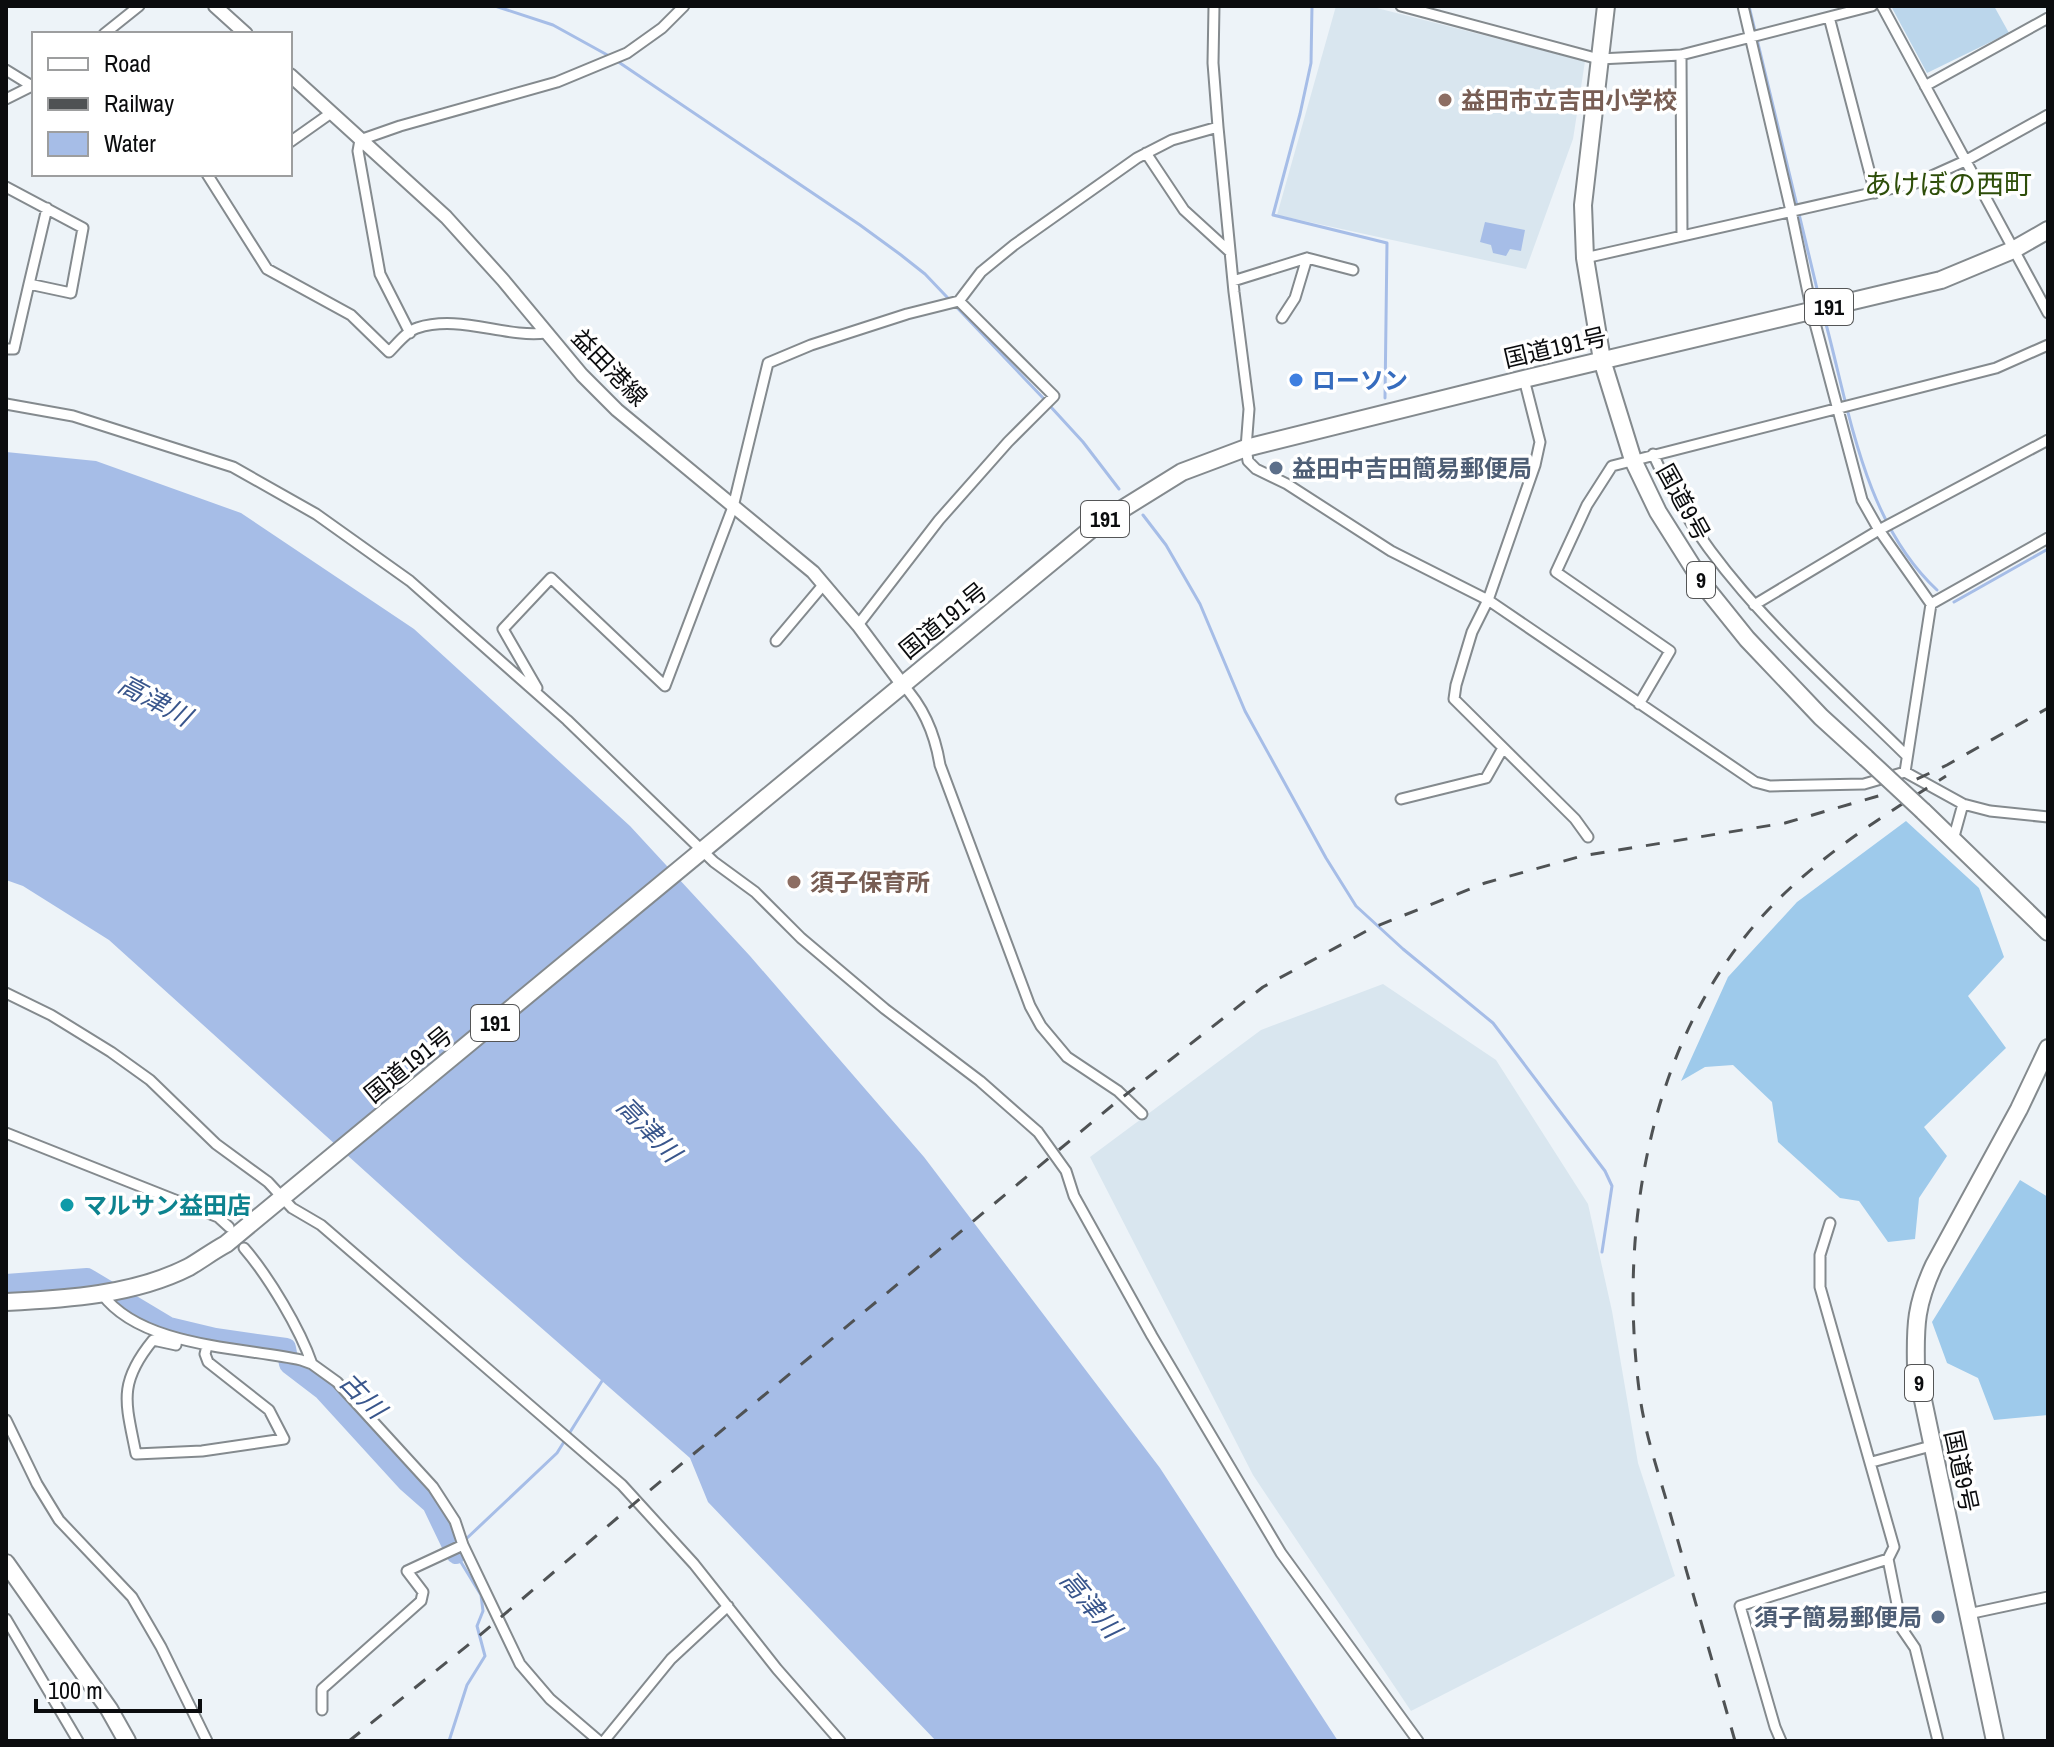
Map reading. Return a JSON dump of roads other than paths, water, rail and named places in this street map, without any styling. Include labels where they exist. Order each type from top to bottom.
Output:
[{"type":"highway","name":"国道9号","points":[[1606,6],[1583,205],[1585,258],[1602,360],[1633,460],[1658,512],[1706,588],[1747,639],[1821,717],[2048,932]]},
{"type":"highway","name":"国道191号","points":[[8,1305],[101,1294],[148,1283],[188,1267],[226,1244],[1095,526],[1182,472],[1246,448],[1941,280],[2013,250],[2048,230]]},
{"type":"highway","name":"国道9号","points":[[1995,1741],[1931,1446],[1916,1367],[1915,1323],[1922,1292],[2048,1048]]},
{"type":"highway","points":[[6,1563],[109,1709],[127,1741]]},
{"type":"highway","points":[[6,1583],[66,1662],[117,1741]]},
{"type":"main road","points":[[215,6],[244,32]]},
{"type":"main road","name":"益田港線","points":[[292,77],[446,217],[617,410],[813,572],[902,684]]},
{"type":"street","points":[[106,32],[139,6]]},
{"type":"street","points":[[410,333],[380,274],[358,151],[360,140],[557,82],[627,53],[662,28],[684,6]]},
{"type":"street","points":[[1214,6],[1213,63],[1218,127],[1249,409],[1246,448],[1248,461],[1256,469],[1287,484],[1391,551],[1488,600],[1742,774],[1770,786],[1864,784],[1905,772],[1963,804],[1990,811],[2048,817]]},
{"type":"street","points":[[1401,6],[1599,59],[1681,55],[1872,6]]},
{"type":"street","points":[[1743,6],[1812,312],[1862,500],[1879,530],[1931,604],[1905,772]]},
{"type":"street","points":[[1882,6],[2048,313]]},
{"type":"street","points":[[1829,17],[1875,193]]},
{"type":"street","points":[[1925,86],[2048,18]]},
{"type":"street","points":[[1681,55],[1682,236]]},
{"type":"street","points":[[6,70],[32,84]]},
{"type":"street","points":[[6,99],[32,86]]},
{"type":"street","points":[[292,141],[331,113]]},
{"type":"street","points":[[1585,258],[1916,183],[1965,161],[2048,115]]},
{"type":"street","points":[[542,696],[503,629],[551,578],[665,686],[733,507],[768,363],[811,345],[959,301],[981,272],[1014,245],[1146,153],[1172,140],[1218,127]]},
{"type":"street","points":[[1146,153],[1184,210],[1230,252]]},
{"type":"street","points":[[208,176],[267,269],[351,315],[389,352],[415,328],[441,324],[478,325],[525,336],[546,333]]},
{"type":"street","points":[[6,187],[83,228],[71,293],[29,284]]},
{"type":"street","points":[[6,349],[14,349],[47,208]]},
{"type":"street","points":[[1233,281],[1307,258],[1353,270]]},
{"type":"street","points":[[1282,318],[1295,298],[1307,258]]},
{"type":"street","points":[[858,625],[939,520],[1008,442],[1054,396],[959,301]]},
{"type":"street","points":[[1639,704],[1670,651],[1556,572],[1587,505],[1612,466],[1996,368],[2048,345]]},
{"type":"street","points":[[1524,379],[1540,442],[1535,465],[1488,600],[1472,632],[1454,699],[1575,819],[1588,837]]},
{"type":"street","points":[[6,404],[73,416],[233,467],[316,514],[410,581],[542,696],[714,862],[755,892],[801,938],[861,989],[980,1081],[1038,1132],[1066,1171],[1074,1196],[1152,1336],[1281,1553],[1418,1741]]},
{"type":"street","points":[[1754,605],[1879,530],[2048,440]]},
{"type":"street","points":[[1653,454],[1683,515],[1714,558],[1754,605],[1906,755]]},
{"type":"street","points":[[1931,604],[2048,538]]},
{"type":"street","points":[[776,641],[824,584]]},
{"type":"street","points":[[902,684],[918,700],[936,740],[940,765],[1030,1006],[1041,1026],[1067,1057],[1109,1084],[1142,1114]]},
{"type":"street","points":[[1401,799],[1486,778],[1503,748]]},
{"type":"street","points":[[1953,840],[1963,804]]},
{"type":"street","points":[[6,993],[51,1015],[150,1080],[216,1144],[286,1195],[292,1208],[321,1225],[622,1485],[694,1564],[777,1669],[840,1741]]},
{"type":"street","points":[[6,1133],[218,1217],[229,1227]]},
{"type":"street","points":[[1830,1223],[1820,1255],[1820,1287],[1894,1547],[1888,1559],[1902,1629],[1915,1648],[1938,1741]]},
{"type":"street","points":[[244,1248],[276,1292],[307,1348],[312,1364]]},
{"type":"street","points":[[101,1294],[111,1307],[177,1339],[284,1356],[312,1364],[337,1382],[433,1487],[455,1521],[463,1545],[520,1664],[550,1699],[602,1741],[671,1659],[728,1606]]},
{"type":"street","points":[[177,1339],[176,1345],[171,1346],[153,1340],[136,1360],[126,1384],[126,1407],[136,1454],[202,1451],[284,1439],[269,1410],[208,1362],[205,1354],[207,1346]]},
{"type":"street","points":[[6,1420],[37,1484],[59,1520],[132,1597],[161,1647],[207,1741]]},
{"type":"street","points":[[1872,1462],[1931,1446]]},
{"type":"street","points":[[322,1710],[322,1689],[421,1601],[423,1592],[407,1571],[463,1545]]},
{"type":"street","points":[[1781,1741],[1740,1606],[1888,1559]]},
{"type":"street","points":[[1968,1614],[2048,1597]]},
{"type":"street","points":[[6,1619],[78,1741]]},
{"type":"water","points":[[1485,222],[1525,230],[1521,251],[1510,249],[1506,256],[1493,253],[1491,245],[1480,242]]},
{"type":"water","name":"高津川","points":[[6,452],[96,461],[241,513],[414,629],[630,826],[750,956],[924,1157],[1160,1468],[1338,1741],[936,1741],[708,1502],[690,1458],[459,1256],[109,940],[23,886],[6,880]]},
{"type":"waterway","points":[[495,6],[553,25],[611,57]]},
{"type":"waterway","points":[[1312,6],[1311,63],[1273,215],[1387,243],[1385,398]]},
{"type":"waterway","points":[[1749,6],[1818,293]]},
{"type":"waterway","points":[[617,61],[860,225],[925,274],[1045,400]]},
{"type":"waterway","points":[[1826,324],[1853,430],[1877,500],[1893,533],[1913,563],[1937,590]]},
{"type":"waterway","points":[[1050,406],[1119,489]]},
{"type":"waterway","points":[[1143,515],[1166,545],[1200,604],[1245,711],[1356,906],[1493,1023],[1605,1171],[1612,1186],[1602,1252]]},
{"type":"waterway","points":[[1954,602],[2048,549]]},
{"type":"waterway","name":"古川","points":[[6,1284],[87,1278],[169,1327],[215,1338],[286,1348],[289,1364],[323,1390],[407,1482],[432,1504],[456,1554]]},
{"type":"waterway","points":[[465,1540],[557,1453],[602,1381]]},
{"type":"waterway","name":"古川","points":[[449,1741],[467,1685],[485,1656],[477,1626],[483,1611],[481,1595],[456,1554],[459,1550]]},
{"type":"railway","points":[[349,1741],[473,1641],[1114,1104],[1263,987],[1372,928],[1485,883],[1582,856],[1785,823],[1885,794],[1947,765],[2048,708]]},
{"type":"railway","points":[[1735,1741],[1650,1444],[1640,1397],[1634,1333],[1634,1268],[1639,1203],[1651,1138],[1669,1076],[1695,1016],[1727,961],[1768,910],[1831,854],[1946,776]]},
{"type":"place","name":"益田市立吉田小学校","points":[[1445,100]]},
{"type":"place","name":"ローソン","points":[[1296,380]]},
{"type":"place","name":"益田中吉田簡易郵便局","points":[[1276,468]]},
{"type":"place","name":"須子保育所","points":[[794,882]]},
{"type":"place","name":"マルサン益田店","points":[[67,1205]]},
{"type":"place","name":"須子簡易郵便局","points":[[1938,1617]]},
{"type":"district","name":"あけぼの西町","points":[[1948,184]]}]
